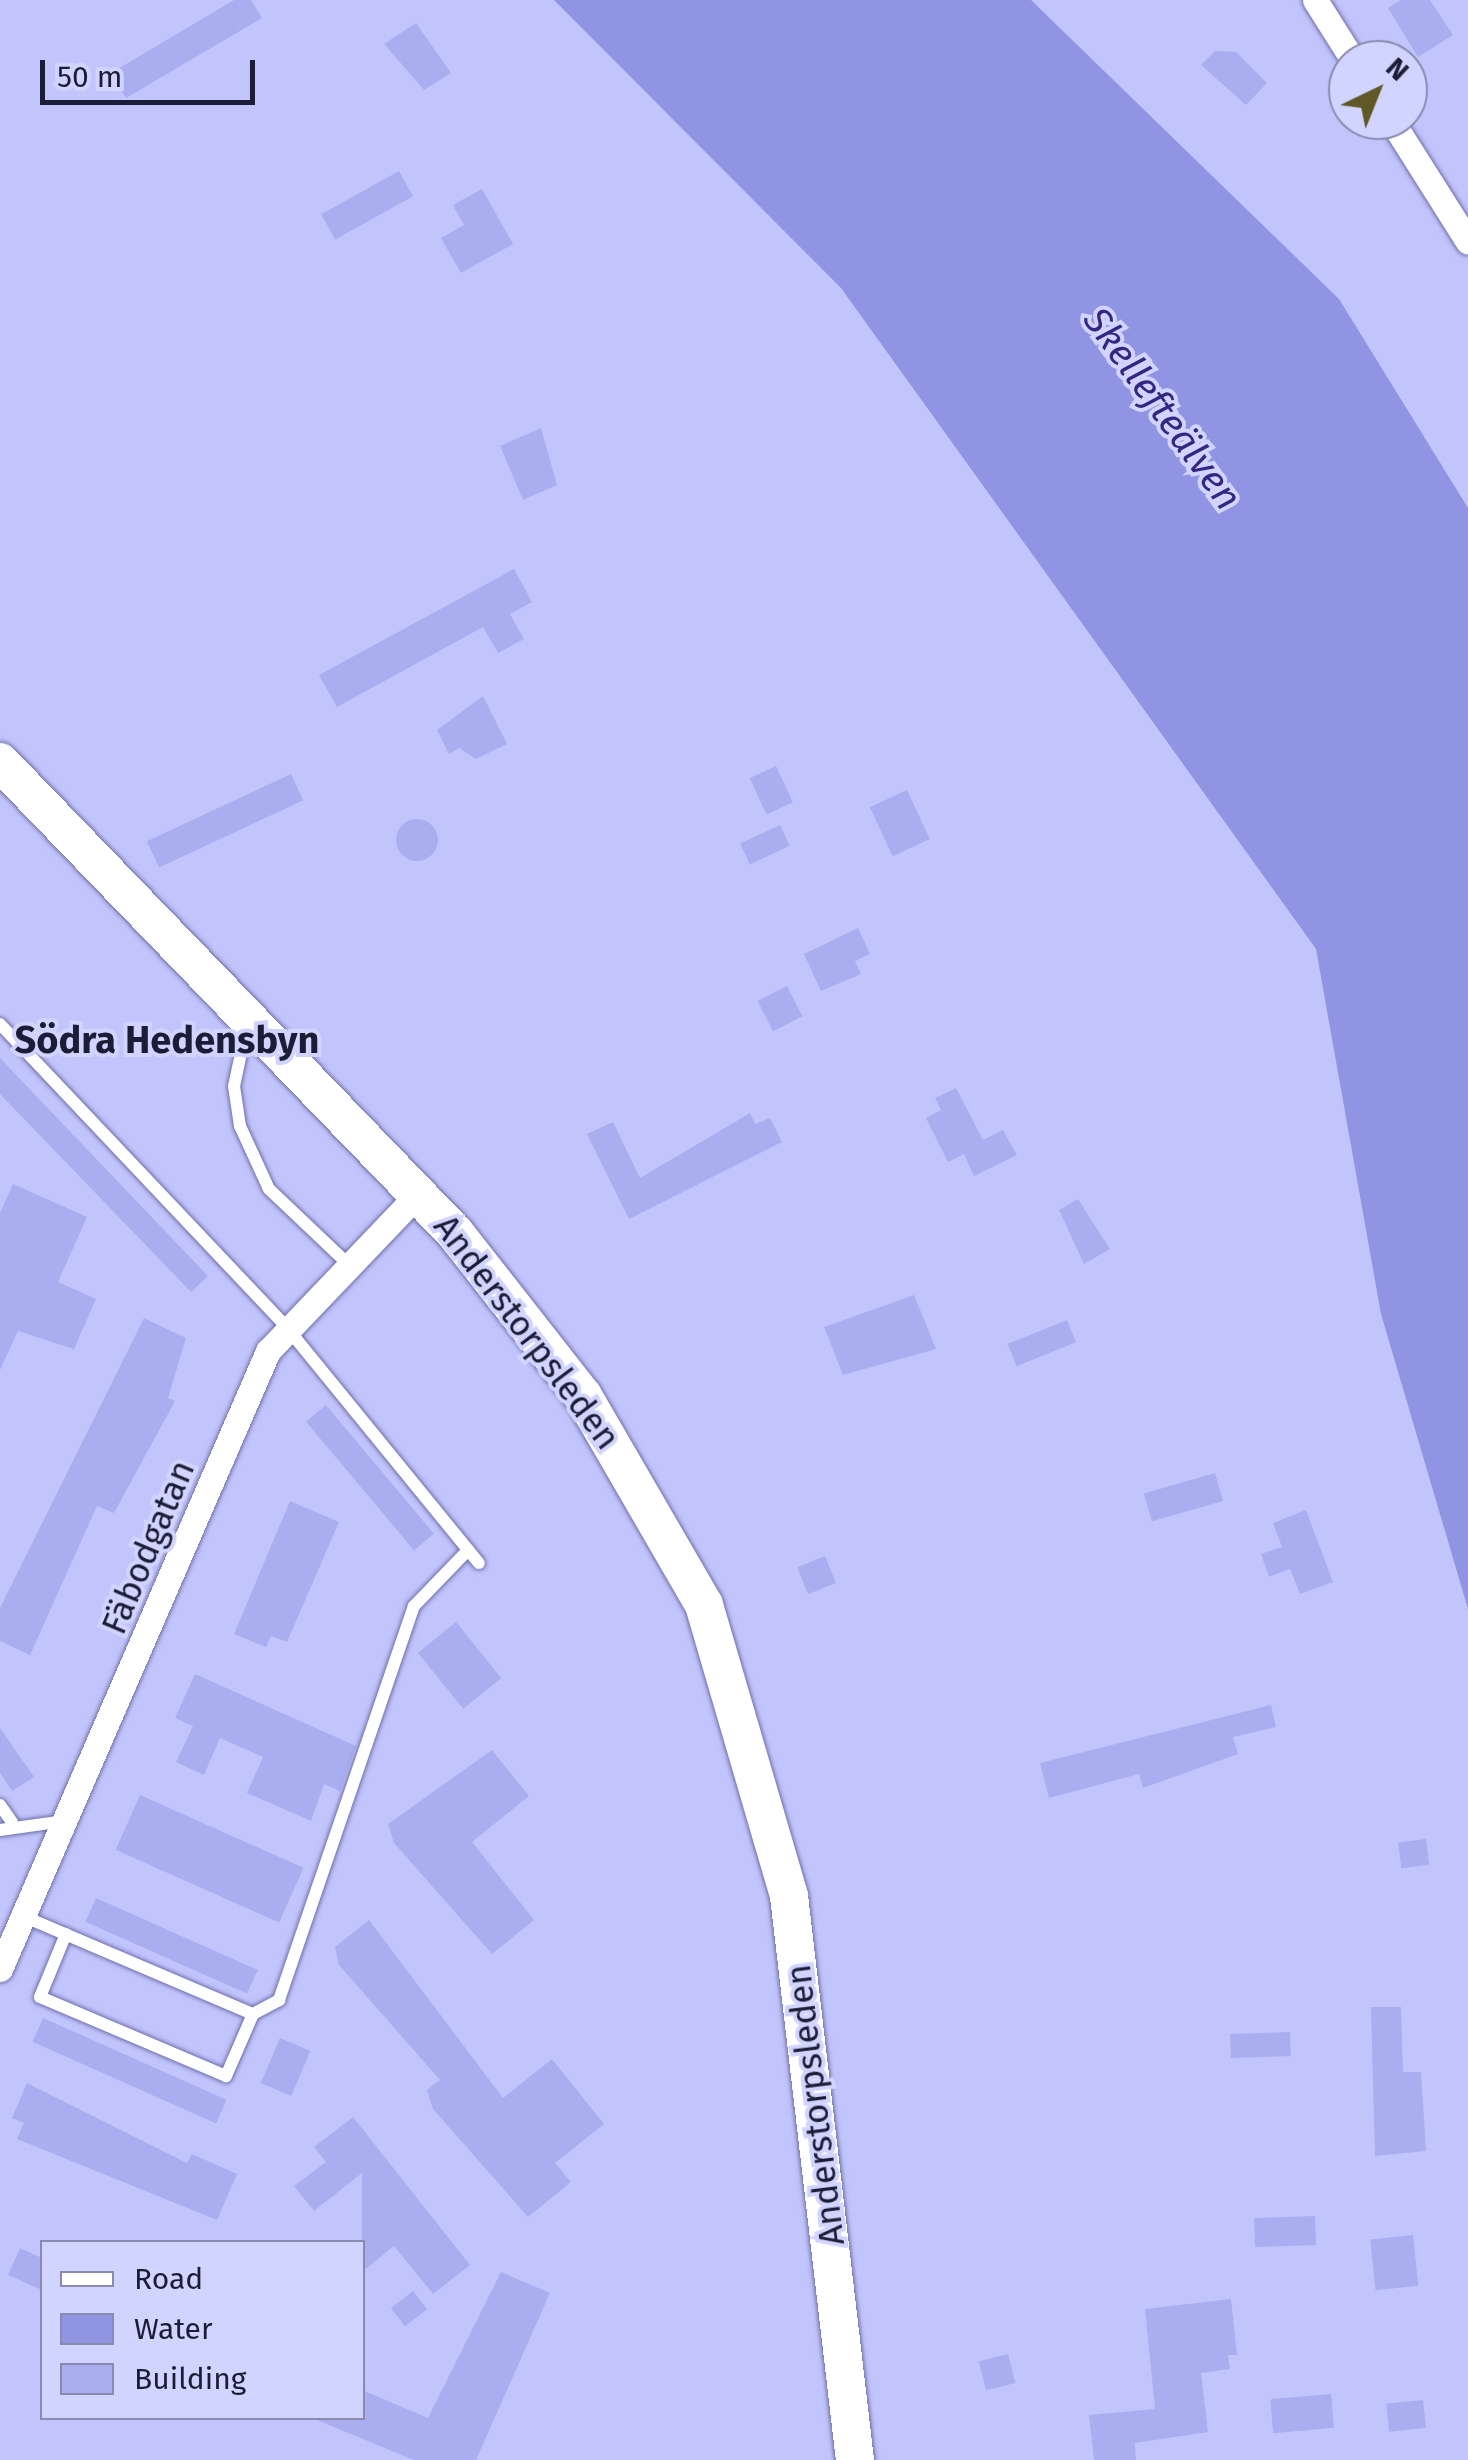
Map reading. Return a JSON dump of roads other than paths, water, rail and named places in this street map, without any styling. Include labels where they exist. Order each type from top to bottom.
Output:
[{"type":"main road","name":"Anderstorpsleden","points":[[0,762],[419,1193],[583,1396],[704,1606],[789,1896],[855,2460]]},
{"type":"street","points":[[1315,0],[1340,40]]},
{"type":"street","points":[[1404,140],[1468,242]]},
{"type":"street","name":"Fäbodgatan","points":[[0,1969],[268,1351],[346,1262],[419,1193]]},
{"type":"lane","points":[[249,1018],[234,1086],[240,1126],[269,1189],[346,1262]]},
{"type":"lane","points":[[0,1024],[288,1328],[479,1563]]},
{"type":"lane","points":[[66,1934],[40,1997],[226,2076],[252,2014],[278,2000],[414,1606],[468,1550]]},
{"type":"lane","points":[[0,1804],[12,1822]]},
{"type":"lane","points":[[0,1830],[12,1822],[65,1821]]},
{"type":"lane","points":[[23,1916],[252,2014]]},
{"type":"water","name":"Skellefteälven","points":[[554,0],[1031,0],[1339,299],[1468,508],[1468,1609],[1381,1314],[1316,949],[841,288]]},
{"type":"district","name":"Södra Hedensbyn","points":[[167,1041]]}]
